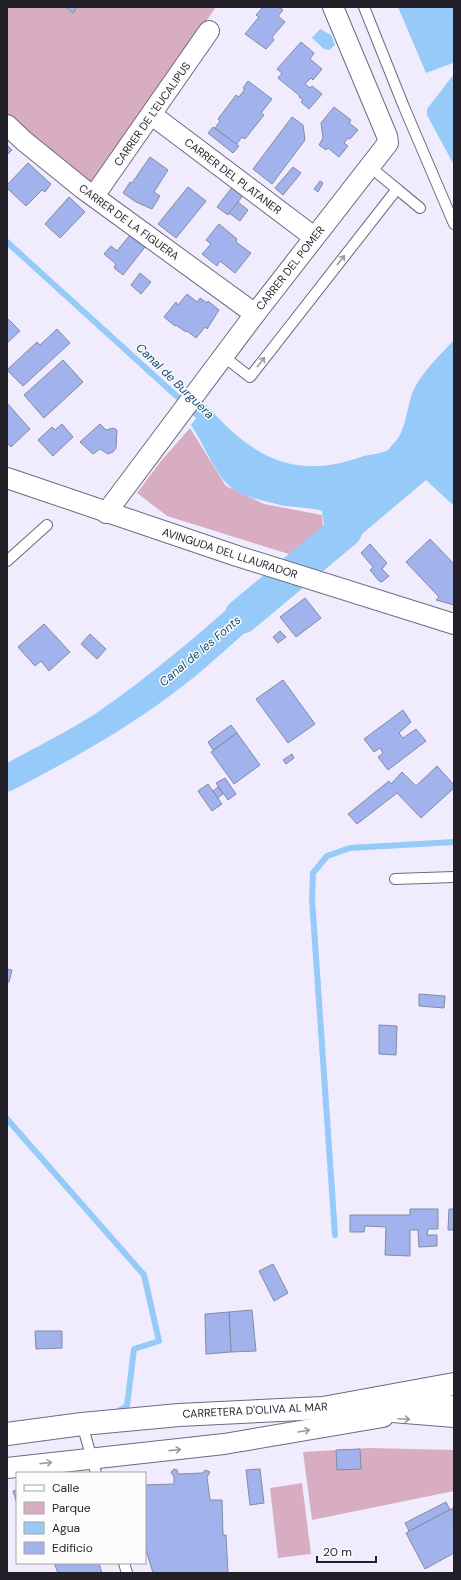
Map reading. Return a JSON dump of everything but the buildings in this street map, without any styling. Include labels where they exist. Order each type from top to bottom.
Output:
[{"type":"street","name":"CARRER DEL POMER","points":[[106,512],[255,314],[388,143],[388,139],[333,7]]},
{"type":"street","name":"CARRER DE L'EUCALIPUS","points":[[94,196],[152,115],[209,31]]},
{"type":"street","name":"CARRER DEL PLATANER","points":[[152,115],[314,237]]},
{"type":"street","name":"CARRER DE LA FIGUERA","points":[[7,125],[34,150],[94,196],[255,314]]},
{"type":"street","name":"AVINGUDA DEL LLAURADOR","points":[[7,478],[271,566],[454,624]]},
{"type":"street","points":[[409,1392],[454,1374]]},
{"type":"street","name":"CARRETERA D'OLIVA AL MAR","points":[[7,1434],[91,1423],[179,1415],[331,1408],[454,1384]]},
{"type":"street","name":"CARRETERA D'OLIVA AL MAR","points":[[409,1392],[454,1392]]},
{"type":"street","points":[[331,1408],[454,1407]]},
{"type":"street","points":[[7,1468],[94,1466],[383,1417]]},
{"type":"lane","points":[[364,7],[404,107],[454,224]]},
{"type":"lane","points":[[370,167],[420,208]]},
{"type":"lane","points":[[223,356],[250,377],[397,189]]},
{"type":"lane","points":[[7,561],[47,525]]},
{"type":"lane","points":[[395,879],[454,877]]},
{"type":"lane","points":[[331,1408],[383,1417],[454,1422]]},
{"type":"lane","points":[[91,1423],[94,1466]]},
{"type":"green space","points":[[7,7],[216,7],[97,180],[88,184],[7,115]]},
{"type":"green space","points":[[190,428],[226,486],[264,504],[322,515],[323,527],[320,532],[292,555],[167,516],[137,493],[161,461]]},
{"type":"green space","points":[[369,1448],[454,1450],[454,1491],[312,1520],[303,1452]]},
{"type":"green space","points":[[302,1483],[311,1554],[278,1558],[270,1488]]},
{"type":"water","points":[[398,7],[454,7],[454,70],[453,63],[426,73]]},
{"type":"water","points":[[320,29],[331,35],[335,45],[329,50],[324,49],[312,38]]},
{"type":"water","points":[[454,74],[454,165],[427,115],[427,109]]},
{"type":"water","points":[[454,340],[454,506],[426,480],[323,567],[292,555],[322,531],[324,525],[322,511],[262,501],[244,495],[233,489],[221,477],[191,425],[206,405],[240,438],[257,450],[275,459],[294,465],[314,466],[336,464],[385,451],[388,450],[400,436],[412,393],[419,380],[433,362]]},
{"type":"water","points":[[260,580],[292,590],[233,644],[152,709],[92,747],[9,792],[7,787],[7,763],[74,727],[117,699],[180,650]]},
{"type":"waterway","name":"Canal de Burguera","points":[[7,242],[204,421]]},
{"type":"waterway","name":"Canal de les Fonts","points":[[242,616],[345,530]]},
{"type":"waterway","points":[[335,1235],[312,899],[313,873],[327,856],[350,848],[454,842]]},
{"type":"waterway","points":[[7,1119],[144,1275],[159,1341],[134,1349],[127,1406],[115,1413]]}]
